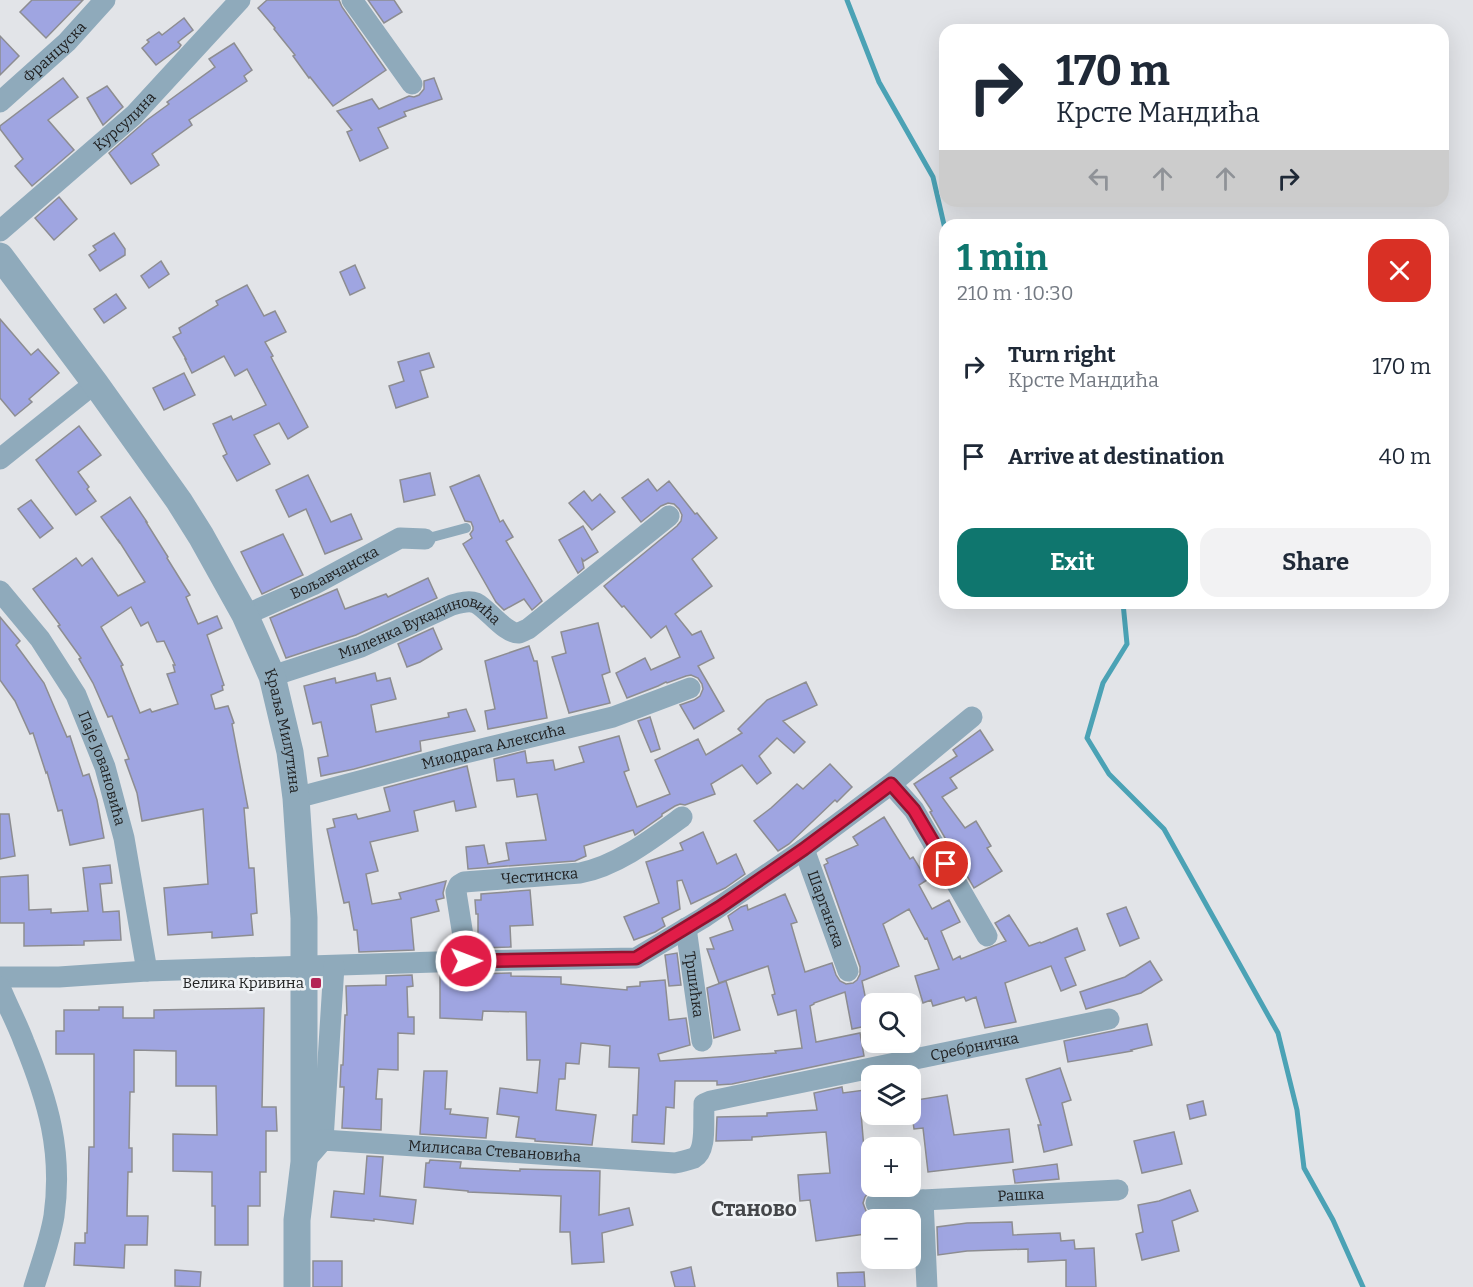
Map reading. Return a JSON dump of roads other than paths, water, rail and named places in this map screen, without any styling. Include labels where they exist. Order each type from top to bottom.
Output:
[{"type":"street","name":"Француска","points":[[0,102],[67,42],[105,0]]},
{"type":"street","name":"Курсулина","points":[[0,231],[134,115],[240,0]]},
{"type":"street","points":[[352,0],[412,84]]},
{"type":"street","name":"Краља Милутина","points":[[0,256],[179,501],[245,615],[272,676],[290,752],[296,798],[304,918],[304,1162],[297,1220],[297,1287]]},
{"type":"street","points":[[0,459],[94,382]]},
{"type":"street","name":"Миленка Вукадиновића","points":[[272,676],[361,647],[452,605],[464,602],[475,603],[509,630],[521,633],[669,516]]},
{"type":"street","name":"Вољавчанска","points":[[245,615],[313,585],[400,538],[425,539]]},
{"type":"street","name":"Паје Јовановића","points":[[0,591],[40,639],[76,694],[105,767],[124,838],[147,971]]},
{"type":"street","name":"Миодрага Алексића","points":[[296,798],[457,755],[613,717],[690,688]]},
{"type":"street","points":[[0,977],[59,977],[147,971],[466,961],[636,958],[703,918],[804,849],[891,784],[972,717]]},
{"type":"street","points":[[891,784],[914,810],[987,936]]},
{"type":"street","name":"Честинска","points":[[466,961],[456,892],[459,885],[464,882],[592,871],[649,841],[682,817]]},
{"type":"street","name":"Шарганска","points":[[804,849],[848,970]]},
{"type":"street","name":"Тршићка","points":[[686,928],[702,1041]]},
{"type":"street","points":[[304,1162],[323,1140],[334,966]]},
{"type":"street","points":[[0,987],[43,1090],[54,1132],[57,1186],[53,1218],[34,1287]]},
{"type":"street","name":"Сребрничка","points":[[694,1157],[703,1147],[704,1104],[711,1101],[1109,1019]]},
{"type":"street","name":"Милисава Стевановића","points":[[323,1140],[675,1163],[694,1157]]},
{"type":"street","name":"Рашка","points":[[876,1203],[1118,1190]]},
{"type":"street","points":[[923,1200],[927,1287]]},
{"type":"lane","points":[[425,539],[466,528]]},
{"type":"waterway","points":[[847,0],[879,82],[933,177],[939,203]]},
{"type":"waterway","points":[[940,207],[943,219]]},
{"type":"waterway","points":[[1124,609],[1127,644],[1103,683],[1087,738],[1109,774],[1164,829],[1278,1033],[1297,1110],[1304,1168],[1333,1220],[1363,1287]]},
{"type":"place","name":"Велика Кривина","points":[[316,983]]},
{"type":"district","name":"Станово","points":[[754,1209]]}]
